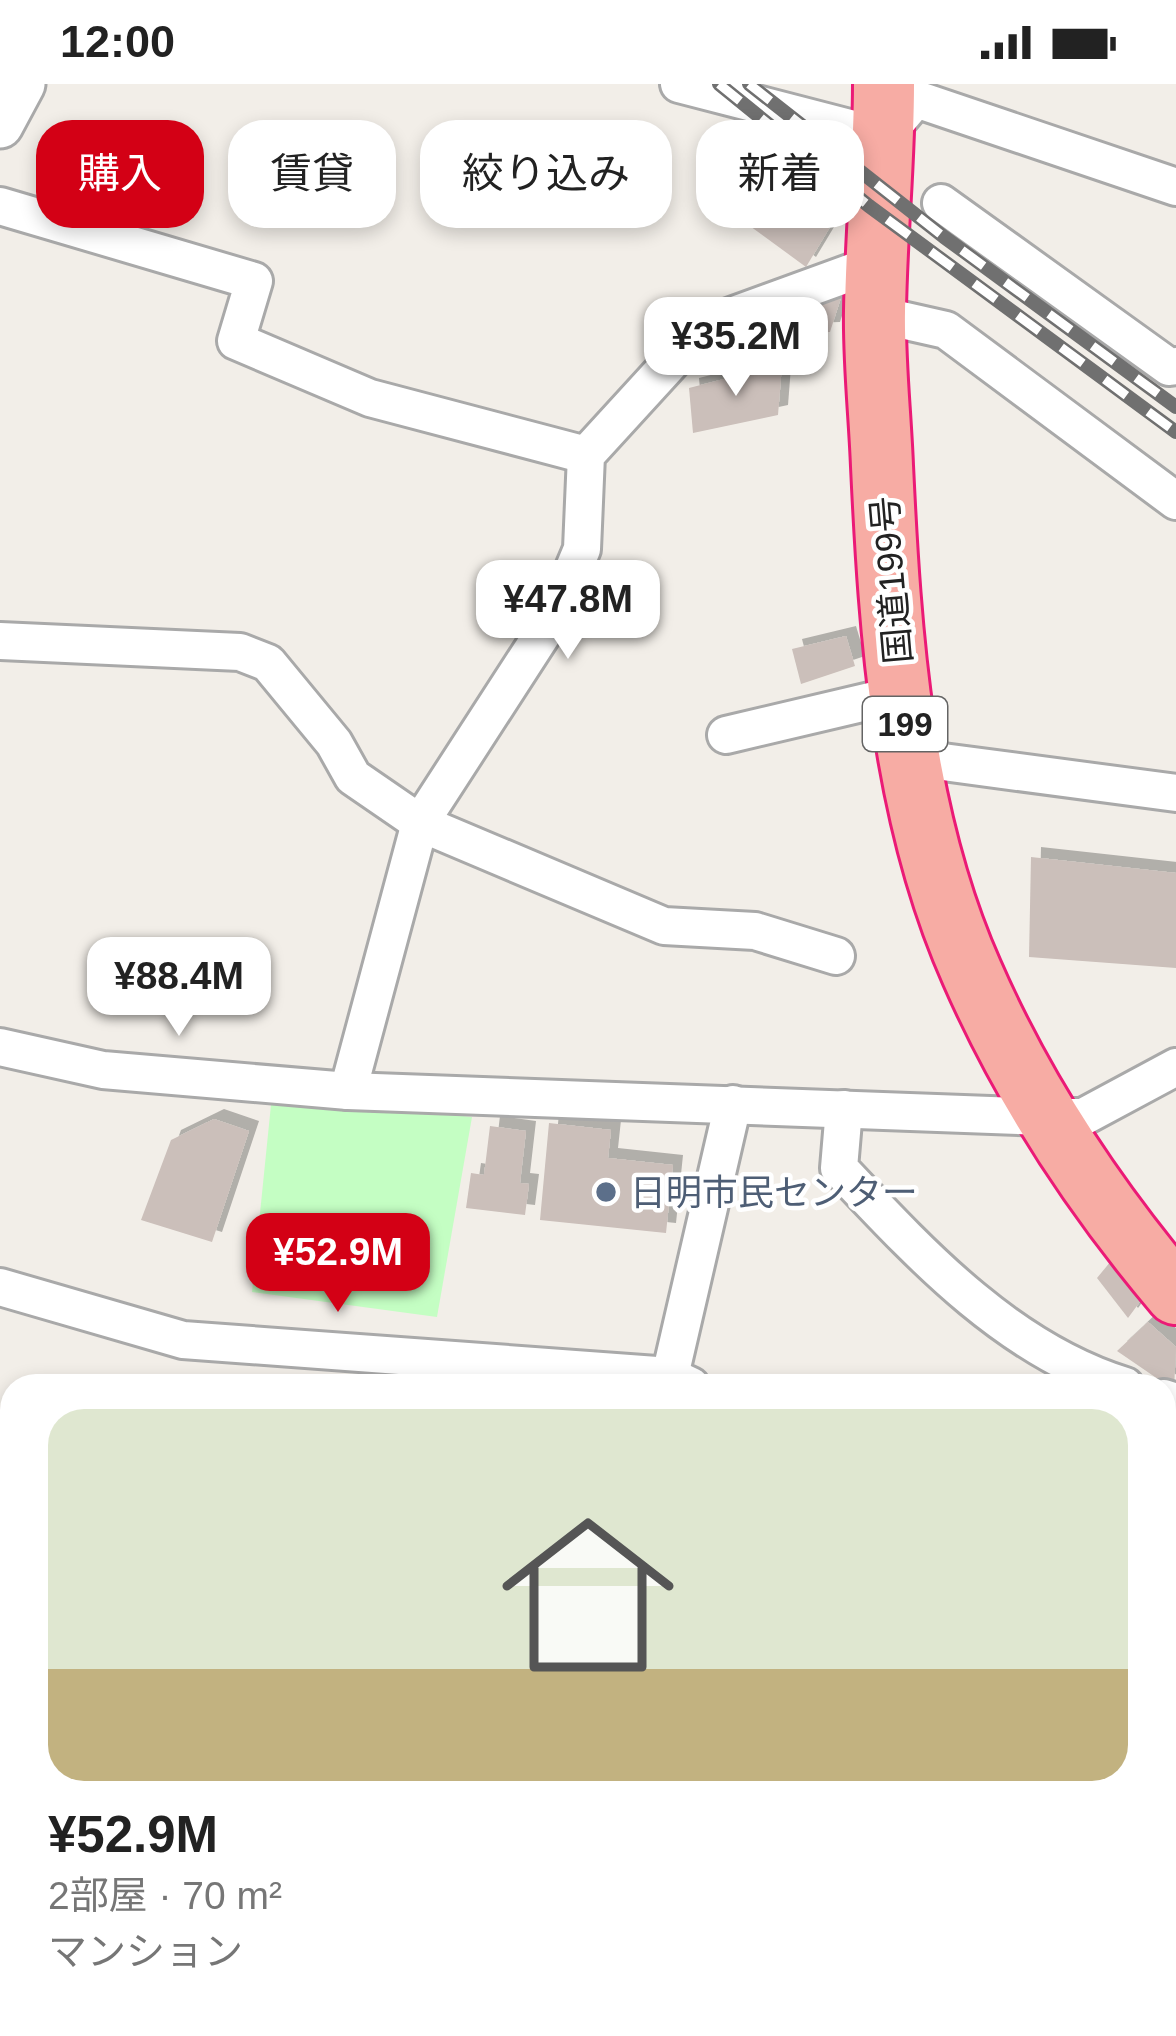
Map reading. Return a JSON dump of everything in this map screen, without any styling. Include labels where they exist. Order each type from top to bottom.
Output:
[{"type":"highway","name":"国道199号","points":[[900,101],[889,300],[886,556],[900,694],[931,852],[971,971],[1064,1117],[1176,1250]]},
{"type":"highway","name":"国道199号","points":[[889,300],[927,701],[943,762],[1000,947],[1102,1207],[1176,1294]]},
{"type":"street","points":[[0,124],[22,84]]},
{"type":"street","points":[[679,84],[900,101],[1176,187]]},
{"type":"street","points":[[941,203],[1168,367],[1176,366]]},
{"type":"street","points":[[0,206],[254,281],[236,341],[255,350],[370,398],[586,455]]},
{"type":"street","points":[[348,1091],[420,823],[554,616],[582,549],[586,455],[704,326],[889,300],[946,330],[1176,501]]},
{"type":"street","points":[[0,641],[240,652],[254,657],[268,663],[294,692],[353,777],[420,823],[664,926],[755,932],[836,956]]},
{"type":"street","points":[[726,735],[900,694]]},
{"type":"street","points":[[943,762],[1176,793]]},
{"type":"street","points":[[0,1047],[104,1070],[348,1091],[1064,1117],[1176,1067]]},
{"type":"street","points":[[682,1374],[733,1104]]},
{"type":"street","points":[[844,1109],[839,1168],[940,1276],[1043,1346],[1100,1374]]},
{"type":"street","points":[[0,1287],[183,1340],[596,1374]]},
{"type":"green space","points":[[272,1095],[472,1117],[437,1317],[252,1292]]},
{"type":"building","points":[[753,228],[829,228],[806,267]]},
{"type":"building","points":[[845,285],[830,332],[799,333],[794,291]]},
{"type":"building","points":[[782,364],[778,415],[693,433],[689,388]]},
{"type":"building","points":[[846,636],[855,666],[801,684],[792,649]]},
{"type":"building","points":[[1031,857],[1176,873],[1176,968],[1029,957]]},
{"type":"building","points":[[214,1119],[249,1131],[212,1242],[141,1220],[171,1140]]},
{"type":"building","name":"日明市民センター","points":[[549,1123],[611,1130],[608,1158],[673,1165],[666,1233],[540,1220]]},
{"type":"building","points":[[490,1126],[526,1131],[520,1183],[529,1184],[525,1215],[466,1208],[471,1173],[484,1175]]},
{"type":"building","points":[[1111,1261],[1142,1299],[1128,1318],[1097,1278]]},
{"type":"building","points":[[1148,1322],[1176,1347],[1175,1374],[1151,1374],[1117,1351]]},
{"type":"railway","points":[[719,84],[869,206],[1176,432]]},
{"type":"railway","points":[[749,84],[944,237],[1176,407]]},
{"type":"place","name":"日明市民センター","points":[[606,1192]]}]
